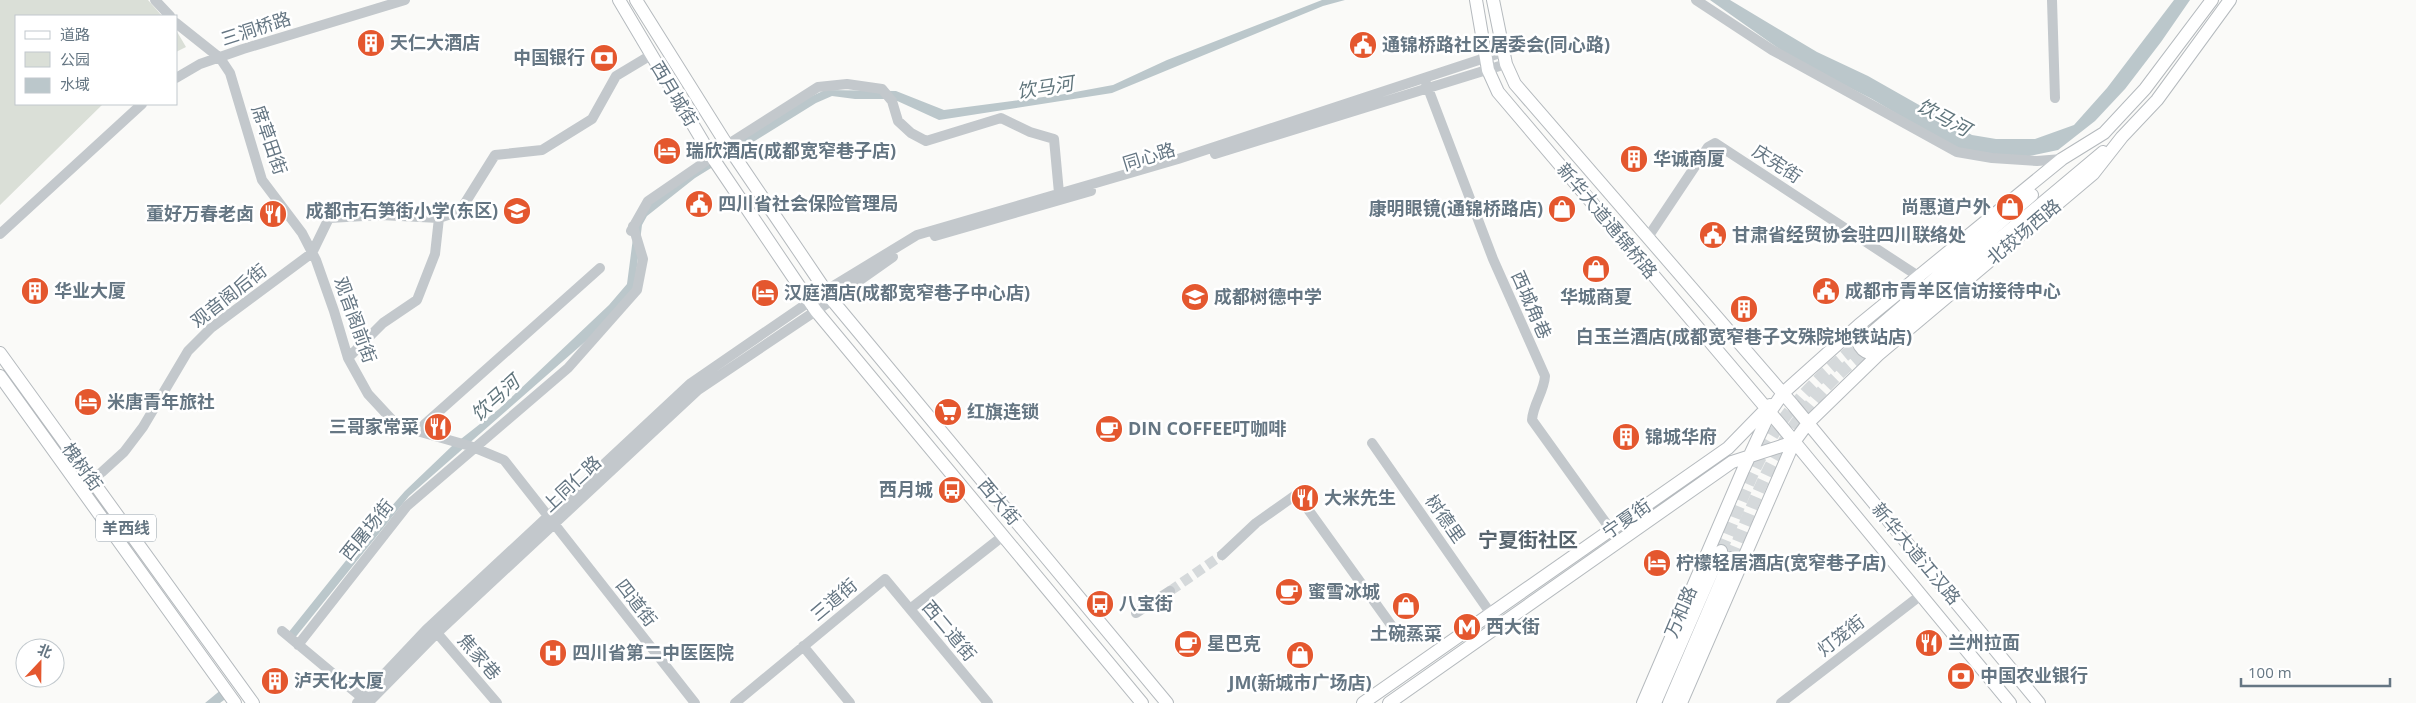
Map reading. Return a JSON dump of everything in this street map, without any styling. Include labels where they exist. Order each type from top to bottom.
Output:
[{"type":"main road","name":"西月城街","points":[[619,0],[712,157],[813,306]]},
{"type":"main road","name":"西月城街","points":[[636,0],[727,145],[829,296]]},
{"type":"main road","name":"新华大道通锦桥路","points":[[1476,0],[1488,70],[1498,92],[1772,414]]},
{"type":"main road","name":"新华大道通锦桥路","points":[[1493,0],[1504,58],[1515,84],[1793,405]]},
{"type":"main road","name":"北较场西路","points":[[1783,393],[1859,325],[2062,159],[2104,133],[2146,89],[2212,0]]},
{"type":"main road","name":"北较场西路","points":[[1794,442],[1873,346],[2093,174],[2122,137],[2157,100],[2230,0]]},
{"type":"main road","points":[[1859,325],[1856,336],[1860,347],[1867,353],[2104,133]]},
{"type":"main road","name":"西大街","points":[[829,296],[1167,703]]},
{"type":"main road","name":"西大街","points":[[813,306],[1142,703]]},
{"type":"main road","name":"槐树街","points":[[0,353],[253,703]]},
{"type":"main road","name":"槐树街","points":[[0,376],[235,703]]},
{"type":"main road","name":"宁夏街","points":[[1363,703],[1728,448],[1772,414],[1783,393]]},
{"type":"main road","name":"新华大道江汉路","points":[[1793,405],[2039,703]]},
{"type":"main road","name":"新华大道江汉路","points":[[1772,414],[2010,703]]},
{"type":"main road","name":"万和路","points":[[1643,703],[1751,455],[1772,414]]},
{"type":"main road","name":"宁夏街","points":[[1389,703],[1732,462],[1794,442]]},
{"type":"main road","name":"万和路","points":[[1681,703],[1794,442]]},
{"type":"main road","name":"万和路","points":[[1655,703],[1726,555],[1669,703]]},
{"type":"street","points":[[155,0],[169,15]]},
{"type":"street","name":"三洞桥路","points":[[178,77],[200,64],[243,49],[405,0]]},
{"type":"street","points":[[1696,0],[1772,50],[1957,152],[1992,158],[2037,161],[2062,159]]},
{"type":"street","points":[[2052,0],[2056,98]]},
{"type":"street","points":[[178,25],[220,58]]},
{"type":"street","points":[[312,253],[329,218],[381,215],[439,218],[460,211],[495,155],[542,150],[592,119],[616,76],[651,55]]},
{"type":"street","points":[[829,296],[917,235],[1178,159],[1486,57],[1504,58]]},
{"type":"street","name":"席草田街","points":[[220,58],[230,72],[262,180],[302,233],[312,253]]},
{"type":"street","name":"同心路","points":[[813,306],[914,242],[1169,168],[1488,70],[1504,58]]},
{"type":"street","name":"西城角巷","points":[[1424,77],[1493,260],[1545,376],[1545,384],[1532,412],[1532,420],[1611,530]]},
{"type":"street","points":[[727,145],[818,87],[847,84],[882,90],[892,101],[898,121],[911,133],[926,141],[1001,118],[1030,132],[1054,139],[1060,193]]},
{"type":"street","points":[[0,234],[141,105]]},
{"type":"street","name":"庆宪街","points":[[1648,237],[1708,147],[1715,143],[1918,276]]},
{"type":"street","name":"西屠场街","points":[[298,645],[407,506],[472,447],[568,368],[637,290],[643,259],[633,229],[648,201],[712,157]]},
{"type":"street","points":[[348,358],[383,323],[417,300],[435,254],[439,218]]},
{"type":"street","name":"观音阁前街","points":[[312,253],[334,310],[348,358],[368,394],[394,422],[417,431],[472,447]]},
{"type":"street","name":"观音阁后街","points":[[80,488],[124,452],[142,427],[188,351],[211,328],[312,253]]},
{"type":"street","points":[[417,431],[600,268]]},
{"type":"street","name":"上同仁路","points":[[365,702],[550,520],[698,390],[813,306]]},
{"type":"street","name":"树德里","points":[[1372,443],[1491,614]]},
{"type":"street","name":"四道街","points":[[472,447],[504,460],[695,703]]},
{"type":"street","points":[[1222,555],[1256,523],[1297,494],[1399,636]]},
{"type":"street","points":[[282,631],[365,702],[426,630],[550,520]]},
{"type":"street","points":[[910,609],[1003,536]]},
{"type":"street","name":"西二道街","points":[[885,579],[988,703]]},
{"type":"street","name":"三道街","points":[[735,703],[885,579]]},
{"type":"street","points":[[1136,613],[1170,591]]},
{"type":"street","name":"灯笼街","points":[[1781,703],[1921,595]]},
{"type":"street","name":"焦家巷","points":[[437,633],[497,703]]},
{"type":"street","points":[[803,646],[850,703]]},
{"type":"green space","points":[[0,0],[148,0],[161,15],[15,15],[15,105],[102,105],[0,205]]},
{"type":"green space","points":[[178,33],[186,47],[178,51]]},
{"type":"water","points":[[1322,0],[1345,0],[1323,6],[1112,93],[939,120],[893,99],[855,99],[832,96],[816,103],[695,178],[647,216],[642,225],[634,291],[603,326],[409,496],[294,639],[288,633],[368,533],[405,491],[452,446],[499,409],[609,305],[627,284],[633,238],[646,205],[799,102],[825,90],[896,91],[944,110],[1059,95],[1113,85],[1167,60]]},
{"type":"water","points":[[1710,0],[1730,0],[1817,52],[1868,76],[1972,135],[1996,139],[2035,139],[2074,125],[2107,88],[2174,0],[2190,0],[2125,89],[2095,121],[2058,150],[2025,157],[1984,155],[1954,148],[1872,99],[1795,60]]},
{"type":"water","points":[[222,689],[228,697],[220,703],[205,703]]},
{"type":"tunnel","points":[[1721,551],[1765,448],[1785,417],[1813,384],[1867,337]]},
{"type":"tunnel","points":[[1731,558],[1762,483],[1794,426],[1824,388],[1873,345]]},
{"type":"tunnel","points":[[1170,591],[1222,555]]},
{"type":"place","name":"天仁大酒店","points":[[371,43]]},
{"type":"place","name":"通锦桥路社区居委会(同心路)","points":[[1363,45]]},
{"type":"place","name":"中国银行","points":[[604,58]]},
{"type":"place","name":"瑞欣酒店(成都宽窄巷子店)","points":[[667,151]]},
{"type":"place","name":"华诚商厦","points":[[1634,159]]},
{"type":"place","name":"四川省社会保险管理局","points":[[699,204]]},
{"type":"place","name":"尚惠道户外","points":[[2010,207]]},
{"type":"place","name":"康明眼镜(通锦桥路店)","points":[[1562,209]]},
{"type":"place","name":"成都市石笋街小学(东区)","points":[[517,211]]},
{"type":"place","name":"董好万春老卤","points":[[273,214]]},
{"type":"place","name":"甘肃省经贸协会驻四川联络处","points":[[1713,235]]},
{"type":"place","name":"华城商夏","points":[[1596,269]]},
{"type":"place","name":"华业大厦","points":[[35,291]]},
{"type":"place","name":"成都市青羊区信访接待中心","points":[[1826,291]]},
{"type":"place","name":"汉庭酒店(成都宽窄巷子中心店)","points":[[765,293]]},
{"type":"place","name":"成都树德中学","points":[[1195,297]]},
{"type":"place","name":"白玉兰酒店(成都宽窄巷子文殊院地铁站店)","points":[[1744,309]]},
{"type":"place","name":"米唐青年旅社","points":[[88,402]]},
{"type":"place","name":"红旗连锁","points":[[948,412]]},
{"type":"place","name":"三哥家常菜","points":[[438,427]]},
{"type":"place","name":"DIN COFFEE叮咖啡","points":[[1109,429]]},
{"type":"place","name":"锦城华府","points":[[1626,437]]},
{"type":"place","name":"西月城","points":[[952,490]]},
{"type":"place","name":"大米先生","points":[[1305,498]]},
{"type":"place","name":"柠檬轻居酒店(宽窄巷子店)","points":[[1657,563]]},
{"type":"place","name":"蜜雪冰城","points":[[1289,592]]},
{"type":"place","name":"八宝街","points":[[1100,604]]},
{"type":"place","name":"土碗蒸菜","points":[[1406,606]]},
{"type":"place","name":"西大街","points":[[1467,627]]},
{"type":"place","name":"兰州拉面","points":[[1929,643]]},
{"type":"place","name":"星巴克","points":[[1188,644]]},
{"type":"place","name":"四川省第二中医医院","points":[[553,653]]},
{"type":"place","name":"JM(新城市广场店)","points":[[1300,655]]},
{"type":"place","name":"中国农业银行","points":[[1961,676]]},
{"type":"place","name":"泸天化大厦","points":[[275,681]]},
{"type":"district","name":"宁夏街社区","points":[[1528,540]]},
{"type":"water label","name":"饮马河","points":[[1045,87]]},
{"type":"water label","name":"饮马河","points":[[1944,117]]},
{"type":"water label","name":"饮马河","points":[[495,398]]}]
